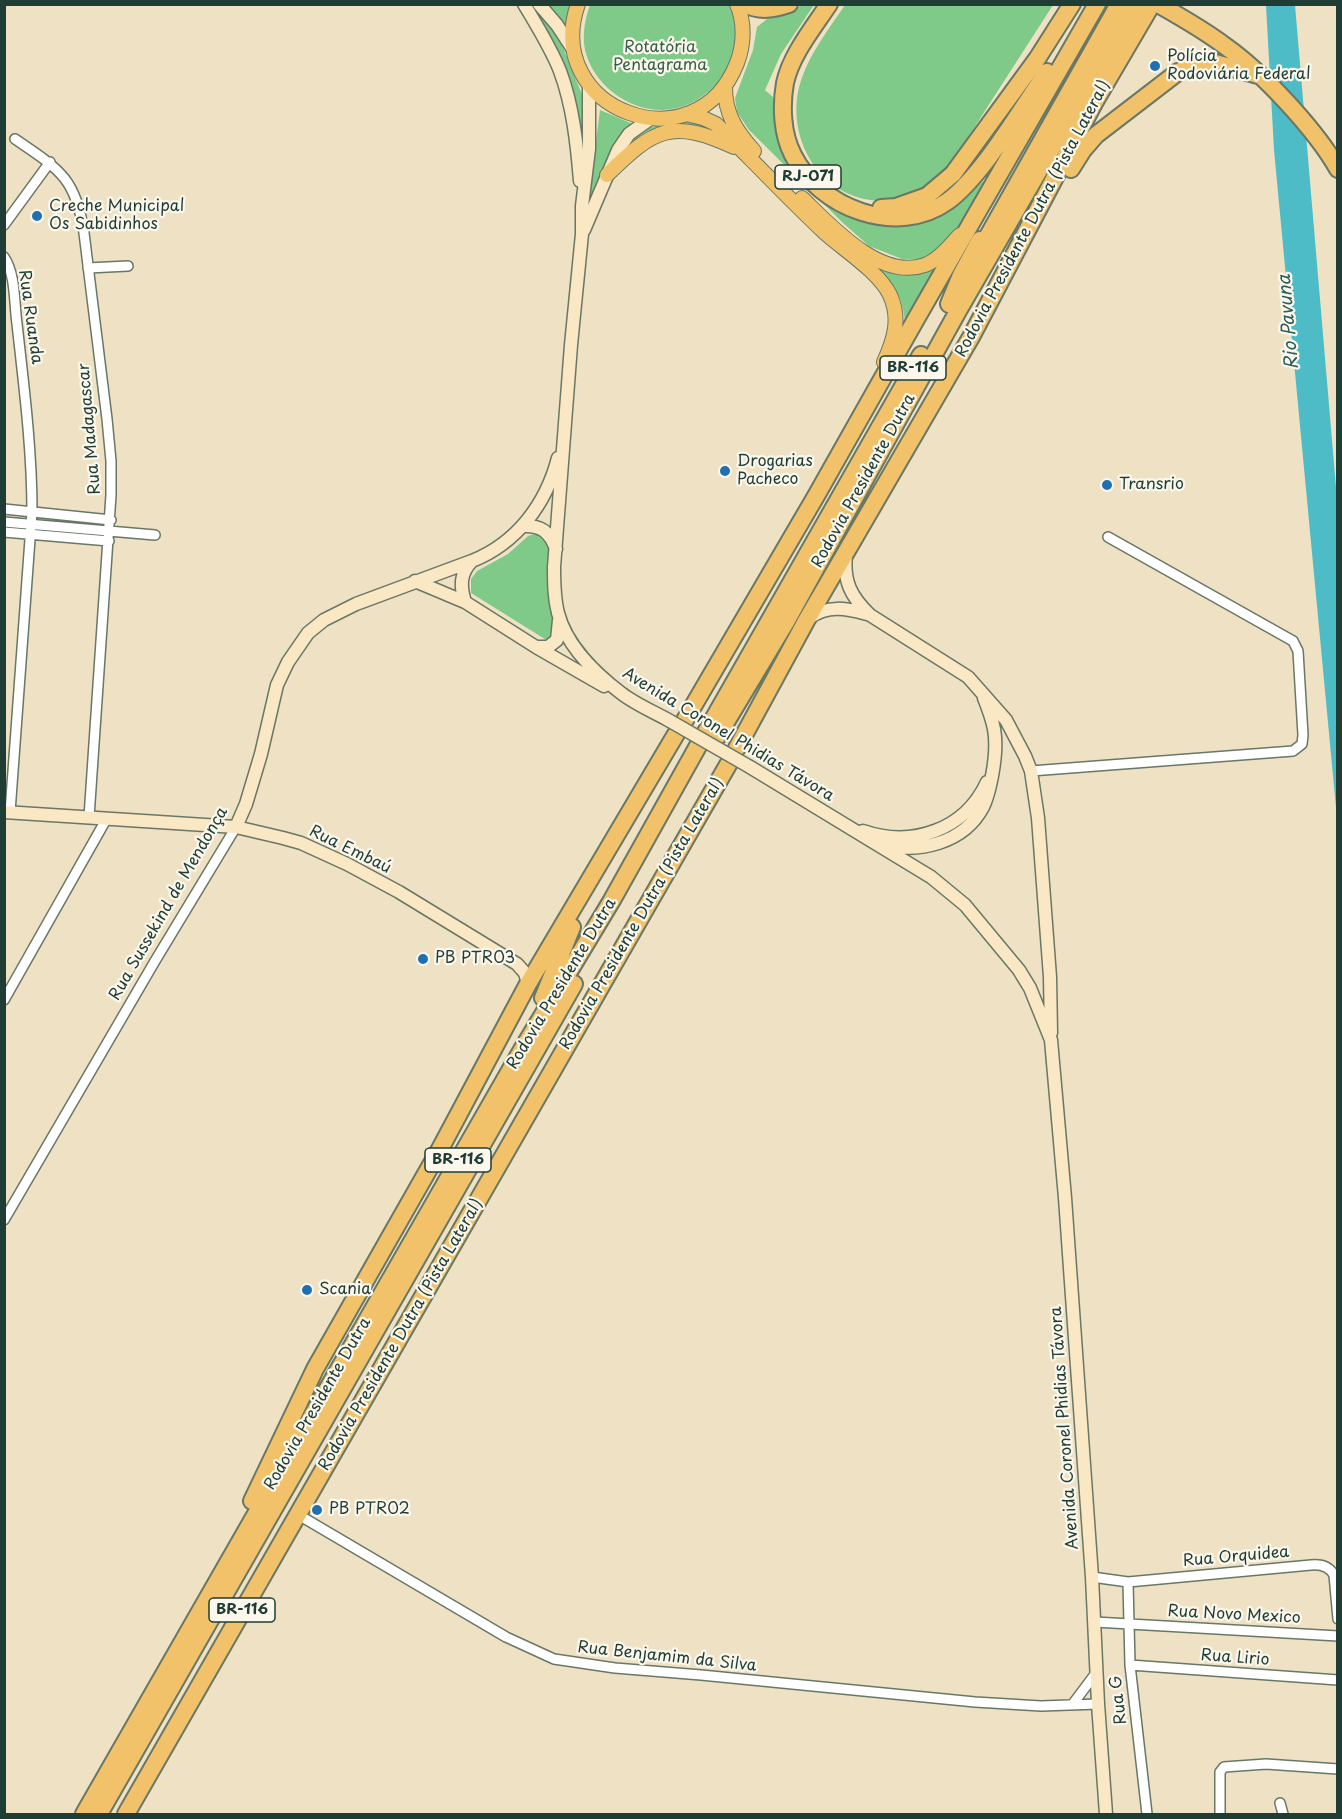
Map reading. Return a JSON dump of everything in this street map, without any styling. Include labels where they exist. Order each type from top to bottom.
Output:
[{"type":"highway","points":[[745,4],[751,8],[767,10],[789,4]]},
{"type":"highway","name":"RJ-071","points":[[829,4],[793,60],[788,72],[784,99],[785,127],[789,146],[799,166],[817,186],[846,206],[878,216],[905,217],[934,209],[960,190],[988,157],[1097,4]]},
{"type":"highway","points":[[846,206],[896,207],[927,196],[945,183],[993,121],[1072,4]]},
{"type":"highway","name":"BR-116","points":[[220,1576],[256,1493],[315,1369],[439,1151],[528,984],[593,876],[677,725],[806,515],[1097,4]]},
{"type":"highway","name":"Rodovia Presidente Dutra","points":[[99,1815],[356,1367],[708,742],[949,304],[1119,4]]},
{"type":"highway","name":"Rodovia Presidente Dutra","points":[[84,1815],[523,1048],[708,742],[786,622],[957,311],[1135,4]]},
{"type":"highway","name":"Rodovia Presidente Dutra (Pista Lateral)","points":[[126,1815],[297,1514],[455,1243],[719,779],[806,621],[971,337],[1094,103],[1152,4]]},
{"type":"highway","points":[[1158,4],[1210,35],[1238,56],[1297,114],[1338,169]]},
{"type":"highway","points":[[1030,228],[1039,222],[1083,150],[1109,124],[1168,78],[1187,68],[1206,63],[1215,63],[1258,75]]},
{"type":"highway","points":[[949,304],[969,260],[1028,154],[1044,116],[1054,80]]},
{"type":"highway","points":[[732,754],[786,622]]},
{"type":"highway","points":[[523,1048],[593,876]]},
{"type":"highway","points":[[356,1367],[455,1243]]},
{"type":"main road","points":[[578,4],[573,21],[574,51],[582,74],[599,96],[616,108],[636,117],[650,119],[668,119],[686,114],[707,103],[724,87],[734,73],[742,41],[742,25],[737,4]]},
{"type":"main road","points":[[724,87],[726,106],[741,136],[810,205],[848,240],[871,257],[895,267],[924,265],[938,257],[969,226]]},
{"type":"main road","points":[[686,114],[716,124],[824,231],[876,276],[891,297],[897,322],[894,337],[859,419]]},
{"type":"main road","points":[[607,175],[644,141],[664,132],[697,133],[743,152]]},
{"type":"street","points":[[525,4],[550,51],[565,87],[578,150],[582,206]]},
{"type":"street","points":[[539,4],[557,25],[574,51]]},
{"type":"street","name":"Avenida Coronel Phidias Távora","points":[[589,85],[589,149],[582,206],[582,234],[554,586],[559,616],[566,632],[583,656],[622,694],[750,767],[931,877],[966,905],[1019,970],[1030,988],[1051,1040]]},
{"type":"street","name":"Avenida Coronel Phidias Távora","points":[[582,234],[618,150],[629,134],[650,119]]},
{"type":"street","name":"Rua Madagascar","points":[[15,139],[50,162],[63,175],[74,192],[81,216],[88,266],[111,461],[111,520],[89,817]]},
{"type":"street","points":[[4,225],[50,162]]},
{"type":"street","name":"Rua Ruanda","points":[[4,257],[11,276],[26,401],[31,455],[32,512],[7,812]]},
{"type":"street","points":[[88,266],[128,266]]},
{"type":"street","name":"Rua Sussekind de Mendonça","points":[[4,1220],[236,827],[246,804],[261,754],[277,685],[299,645],[308,633],[324,620],[356,603],[472,561],[505,544],[536,510],[554,473],[565,431]]},
{"type":"street","points":[[4,509],[111,520]]},
{"type":"street","points":[[4,522],[31,529],[109,537],[155,535]]},
{"type":"street","points":[[523,526],[543,528],[551,537],[556,550]]},
{"type":"street","points":[[4,532],[31,529]]},
{"type":"street","points":[[1031,771],[1293,751],[1302,744],[1298,651],[1293,641],[1108,537]]},
{"type":"street","name":"Avenida Coronel Phidias Távora","points":[[846,552],[845,573],[848,586],[856,602],[870,615],[955,668],[981,689],[1011,727],[1031,771],[1038,818],[1045,898],[1051,1040],[1065,1198],[1092,1576],[1106,1815]]},
{"type":"street","points":[[465,602],[461,583],[466,567],[472,561]]},
{"type":"street","points":[[415,581],[465,602],[536,647],[622,694]]},
{"type":"street","name":"Avenida Coronel Phidias Távora","points":[[806,621],[821,611],[834,608],[870,615]]},
{"type":"street","points":[[536,647],[548,647],[557,640],[559,616]]},
{"type":"street","points":[[870,840],[909,848],[937,844],[955,836],[969,825],[983,808],[994,766],[995,731],[981,689]]},
{"type":"street","points":[[845,825],[868,833],[896,838],[913,837],[941,830],[959,819],[972,806],[994,766]]},
{"type":"street","name":"Rua Embaú","points":[[7,812],[236,827],[283,838],[326,854],[399,892],[517,964],[525,973],[528,984]]},
{"type":"street","points":[[4,1000],[107,819]]},
{"type":"street","points":[[517,964],[534,963],[544,958]]},
{"type":"street","name":"Rua Benjamim da Silva","points":[[297,1514],[506,1638],[554,1659],[615,1668],[975,1702],[1041,1706],[1098,1704]]},
{"type":"street","name":"Rua Orquidea","points":[[1092,1576],[1128,1582],[1311,1565],[1324,1566],[1334,1575],[1338,1619]]},
{"type":"street","name":"Rua G","points":[[1128,1582],[1130,1665],[1148,1815]]},
{"type":"street","points":[[1095,1622],[1129,1624]]},
{"type":"street","name":"Rua Novo Mexico","points":[[1129,1624],[1338,1636]]},
{"type":"street","name":"Rua Lirio","points":[[1130,1665],[1338,1680]]},
{"type":"street","points":[[1072,1705],[1096,1673]]},
{"type":"street","points":[[1220,1815],[1220,1772],[1224,1767],[1266,1764],[1338,1768]]},
{"type":"street","points":[[1280,1803],[1283,1815]]},
{"type":"green space","points":[[548,5],[571,5],[564,30]]},
{"type":"green space","name":"Rotatória Pentagrama","points":[[590,5],[730,5],[736,22],[733,54],[718,82],[693,102],[678,108],[662,110],[636,105],[613,93],[595,74],[589,62],[584,38],[585,21]]},
{"type":"green space","points":[[804,5],[814,5],[781,54],[765,90],[773,97],[777,108],[783,147],[848,214],[886,226],[917,223],[946,211],[994,171],[955,233],[937,251],[921,259],[902,259],[869,246],[749,130],[737,112],[735,98],[753,50],[757,27],[772,15]]},
{"type":"green space","points":[[845,5],[1053,5],[954,159],[919,192],[904,198],[881,201],[860,198],[841,190],[824,177],[811,161],[802,142],[797,121],[797,98],[804,73],[816,49]]},
{"type":"green space","points":[[538,12],[558,35],[587,110],[582,148],[562,63]]},
{"type":"green space","points":[[600,110],[633,124],[618,139],[588,204]]},
{"type":"green space","points":[[696,120],[711,125],[728,140],[699,128],[673,126],[660,128],[648,134],[623,153],[628,143],[643,130],[664,124]]},
{"type":"green space","points":[[877,266],[906,272],[936,267],[905,321],[897,291]]},
{"type":"green space","points":[[537,533],[549,537],[557,634],[548,641],[471,593],[471,579],[477,571],[508,554],[528,536]]},
{"type":"water","points":[[1266,5],[1295,5],[1337,499],[1337,818],[1274,150]]},
{"type":"place","name":"Polícia Rodoviária Federal","points":[[1155,66]]},
{"type":"place","name":"Creche Municipal Os Sabidinhos","points":[[37,216]]},
{"type":"place","name":"Drogarias Pacheco","points":[[725,471]]},
{"type":"place","name":"Transrio","points":[[1107,485]]},
{"type":"place","name":"PB PTR03","points":[[423,959]]},
{"type":"place","name":"Scania","points":[[307,1290]]},
{"type":"place","name":"PB PTR02","points":[[317,1510]]},
{"type":"water label","name":"Rio Pavuna","points":[[1289,322]]}]
